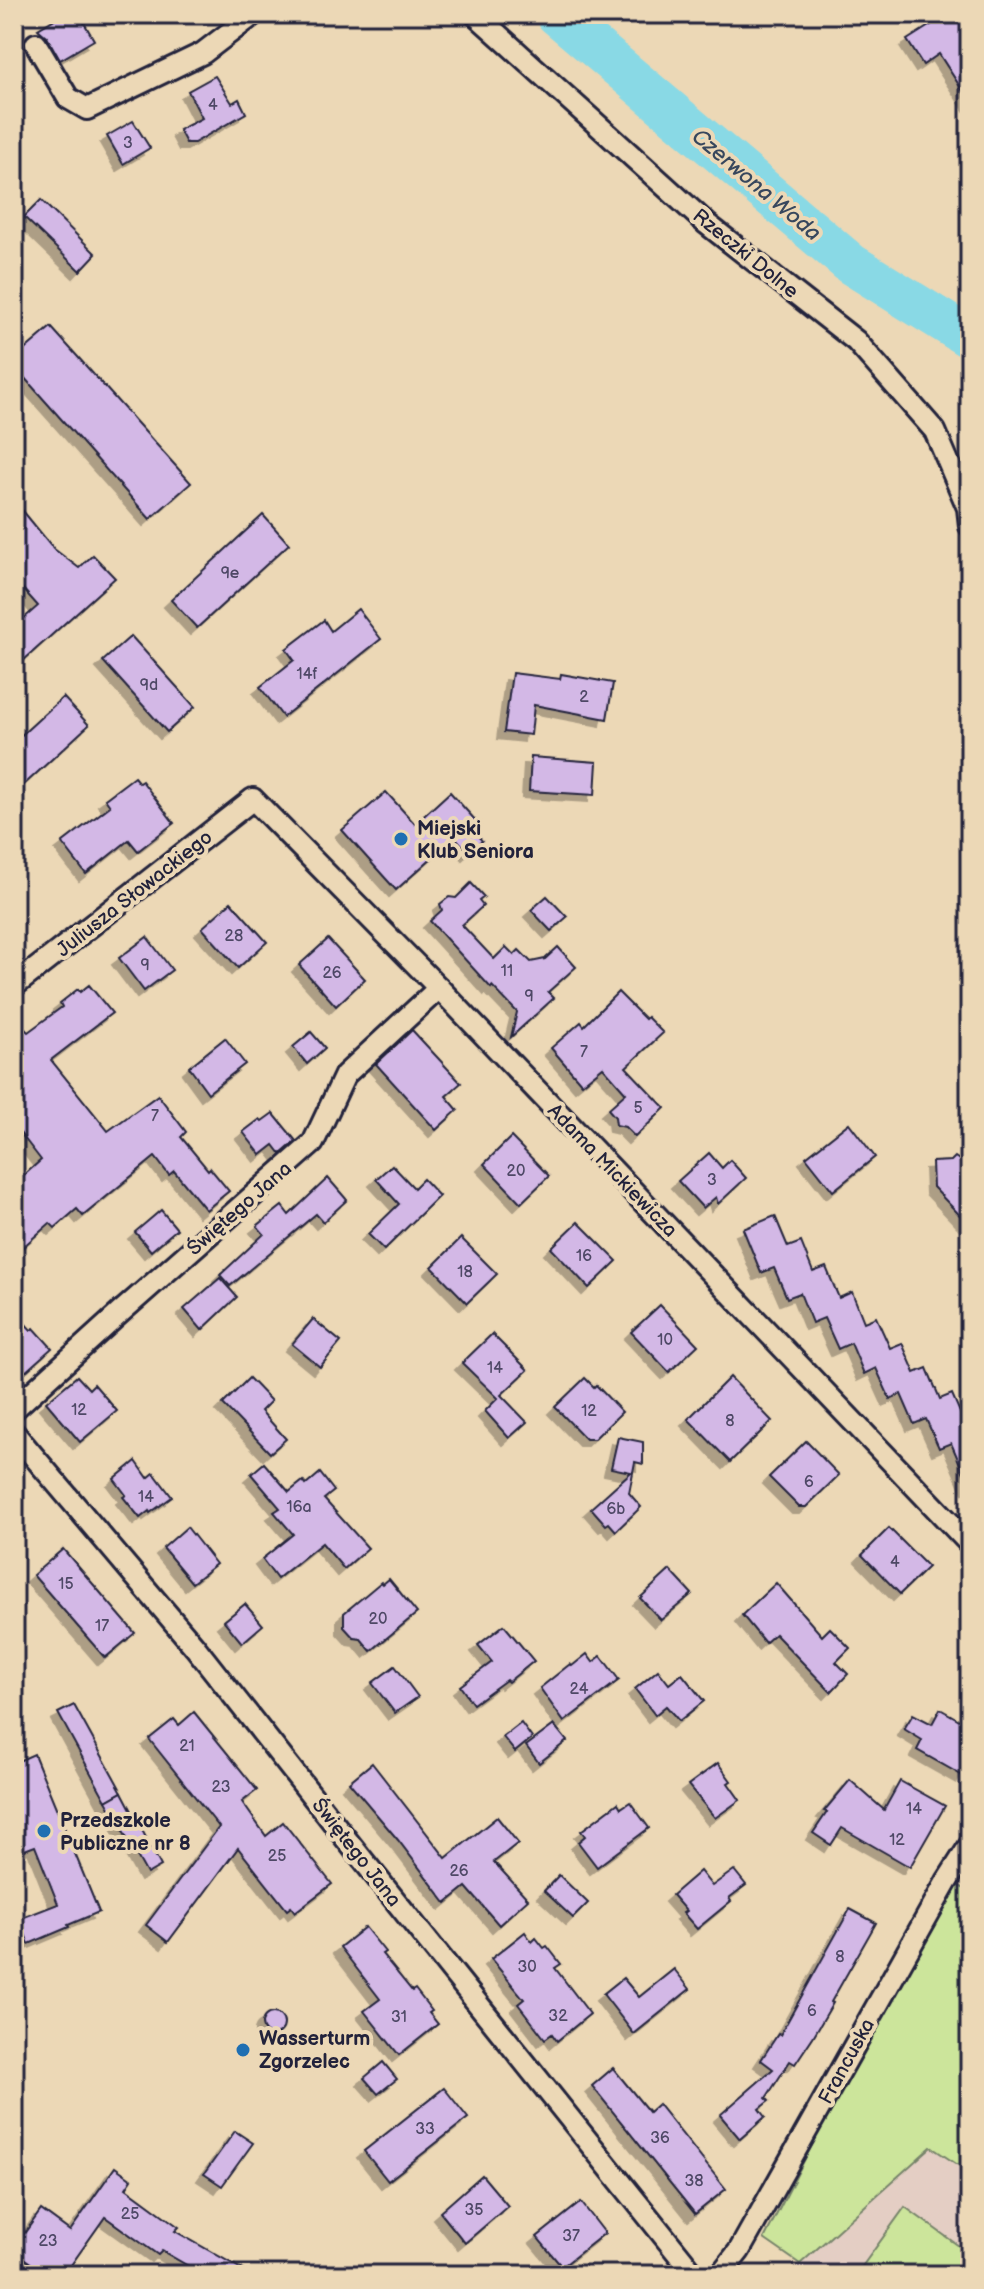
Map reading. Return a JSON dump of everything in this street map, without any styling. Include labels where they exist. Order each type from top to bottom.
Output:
[{"type":"street","points":[[36,44],[68,98],[87,109],[203,53],[254,14]]},
{"type":"street","name":"Rzeczki Dolne","points":[[475,14],[707,224],[856,341],[935,431],[968,508],[970,526]]},
{"type":"street","name":"Juliusza Słowackiego","points":[[14,986],[253,799]]},
{"type":"street","name":"Adama Mickiewicza","points":[[253,799],[439,988],[970,1544]]},
{"type":"street","name":"Świętego Jana","points":[[14,1409],[313,1143],[345,1075],[439,988]]},
{"type":"street","name":"Świętego Jana","points":[[14,1433],[195,1647],[695,2275]]},
{"type":"street","name":"Francuska","points":[[720,2275],[739,2251],[970,1845]]},
{"type":"shaded area","points":[[931,2147],[970,2173],[970,2275],[787,2275]]},
{"type":"green space","points":[[947,1881],[970,1891],[970,2173],[931,2147],[800,2264],[764,2239]]},
{"type":"green space","points":[[905,2207],[970,2254],[970,2275],[856,2275]]},
{"type":"building","points":[[63,14],[79,14],[94,40],[60,60],[47,37],[38,29]]},
{"type":"building","points":[[948,14],[964,14],[970,23],[970,102],[939,54],[923,65],[907,40]]},
{"type":"building","points":[[215,76],[232,103],[239,99],[246,113],[194,143],[186,143],[179,130],[202,118],[188,91]]},
{"type":"building","points":[[133,121],[150,148],[123,164],[107,136]]},
{"type":"building","points":[[41,200],[96,254],[80,271],[24,217]]},
{"type":"building","points":[[51,327],[191,483],[150,519],[14,366],[14,359]]},
{"type":"building","points":[[14,500],[54,549],[79,568],[93,555],[115,578],[14,669],[14,627],[38,606],[14,579]]},
{"type":"building","points":[[263,515],[289,544],[197,628],[171,600]]},
{"type":"building","points":[[358,609],[381,639],[283,717],[260,687],[294,660],[286,649],[324,620],[331,631]]},
{"type":"building","points":[[131,636],[195,707],[167,732],[103,661]]},
{"type":"building","points":[[512,673],[560,679],[561,674],[613,683],[607,719],[534,705],[531,735],[504,732]]},
{"type":"building","points":[[63,697],[89,725],[14,794],[14,742]]},
{"type":"building","points":[[531,757],[597,762],[595,795],[529,791]]},
{"type":"building","points":[[134,777],[139,783],[142,781],[174,823],[138,851],[129,840],[86,874],[62,843],[110,806],[105,799]]},
{"type":"building","name":"Miejski Klub Seniora","points":[[386,792],[415,824],[450,792],[476,821],[470,826],[482,841],[469,853],[455,837],[396,890],[342,830]]},
{"type":"building","points":[[471,883],[484,897],[479,901],[483,906],[462,925],[494,959],[506,947],[514,955],[519,950],[531,962],[545,959],[558,947],[576,967],[548,992],[554,998],[511,1037],[517,1012],[430,921],[442,910],[440,904],[449,897],[456,898]]},
{"type":"building","points":[[547,896],[567,917],[551,931],[531,910]]},
{"type":"building","points":[[231,902],[267,942],[238,968],[202,928]]},
{"type":"building","points":[[147,937],[172,970],[144,991],[119,958]]},
{"type":"building","points":[[328,939],[365,979],[336,1006],[299,965]]},
{"type":"building","points":[[89,985],[112,1013],[51,1060],[108,1131],[158,1095],[186,1132],[181,1137],[229,1191],[206,1210],[174,1171],[169,1175],[155,1157],[83,1216],[77,1209],[55,1228],[50,1223],[14,1255],[14,1184],[41,1160],[14,1125],[14,1037],[25,1029],[28,1032],[62,1007],[60,1003],[78,989],[80,992]]},
{"type":"building","points":[[618,992],[663,1033],[626,1067],[665,1108],[635,1137],[625,1127],[616,1125],[615,1117],[608,1109],[626,1093],[603,1067],[582,1084],[551,1048],[581,1022],[584,1026]]},
{"type":"building","points":[[412,1030],[461,1083],[446,1096],[458,1110],[436,1130],[376,1064]]},
{"type":"building","points":[[311,1032],[325,1048],[307,1064],[293,1047]]},
{"type":"building","points":[[225,1038],[245,1064],[208,1093],[189,1067]]},
{"type":"building","points":[[273,1113],[296,1141],[281,1154],[274,1145],[261,1155],[243,1132]]},
{"type":"building","points":[[849,1123],[875,1157],[833,1191],[806,1157]]},
{"type":"building","points":[[511,1137],[549,1176],[521,1203],[484,1164]]},
{"type":"building","points":[[709,1153],[722,1168],[730,1160],[746,1178],[718,1204],[716,1197],[703,1208],[678,1181]]},
{"type":"building","points":[[955,1157],[968,1166],[965,1172],[970,1177],[970,1226],[933,1187],[932,1162],[951,1161]]},
{"type":"building","points":[[392,1165],[414,1188],[423,1179],[439,1196],[384,1250],[368,1234],[399,1204],[376,1179]]},
{"type":"building","points":[[328,1178],[347,1200],[323,1222],[316,1214],[230,1286],[220,1275],[264,1234],[257,1226],[282,1206],[289,1215]]},
{"type":"building","points":[[161,1210],[177,1229],[151,1251],[135,1232]]},
{"type":"building","points":[[775,1216],[788,1247],[801,1242],[813,1272],[826,1267],[839,1298],[852,1292],[864,1322],[876,1317],[890,1348],[902,1343],[915,1373],[927,1368],[940,1399],[952,1394],[965,1424],[970,1422],[970,1487],[951,1443],[939,1448],[926,1419],[914,1424],[901,1394],[890,1399],[876,1368],[864,1374],[851,1343],[838,1349],[824,1318],[812,1323],[800,1293],[787,1298],[774,1268],[761,1273],[743,1229]]},
{"type":"building","points":[[578,1222],[617,1261],[589,1288],[551,1248]]},
{"type":"building","points":[[461,1238],[497,1274],[467,1303],[432,1267]]},
{"type":"building","points":[[220,1278],[237,1297],[202,1330],[184,1309]]},
{"type":"building","points":[[660,1305],[698,1345],[669,1372],[631,1332]]},
{"type":"building","points":[[14,1311],[52,1348],[14,1382]]},
{"type":"building","points":[[313,1319],[341,1342],[320,1367],[292,1344]]},
{"type":"building","points":[[492,1334],[528,1370],[501,1395],[527,1422],[509,1438],[485,1411],[498,1398],[462,1363]]},
{"type":"building","points":[[77,1376],[89,1389],[94,1384],[117,1411],[80,1442],[46,1402]]},
{"type":"building","points":[[730,1377],[772,1421],[730,1462],[688,1419]]},
{"type":"building","points":[[249,1378],[271,1401],[261,1411],[286,1439],[270,1453],[223,1404]]},
{"type":"building","points":[[585,1378],[622,1412],[594,1439],[586,1439],[555,1407]]},
{"type":"building","points":[[618,1437],[643,1442],[643,1464],[635,1462],[629,1493],[641,1507],[616,1531],[591,1508],[631,1472],[611,1468]]},
{"type":"building","points":[[806,1441],[839,1475],[806,1507],[799,1507],[769,1477]]},
{"type":"building","points":[[136,1461],[148,1478],[154,1473],[172,1497],[140,1518],[123,1497],[126,1495],[114,1479]]},
{"type":"building","points":[[264,1463],[289,1492],[303,1481],[306,1485],[320,1473],[334,1491],[324,1499],[368,1548],[344,1569],[322,1543],[277,1579],[262,1559],[293,1534],[274,1512],[280,1508],[251,1474]]},
{"type":"building","points":[[187,1527],[216,1564],[192,1583],[163,1548]]},
{"type":"building","points":[[889,1528],[928,1567],[900,1594],[862,1555]]},
{"type":"building","points":[[63,1549],[135,1633],[105,1658],[33,1575]]},
{"type":"building","points":[[670,1570],[692,1594],[661,1620],[640,1598]]},
{"type":"building","points":[[389,1579],[417,1613],[371,1651],[344,1627],[344,1613],[381,1582],[383,1584]]},
{"type":"building","points":[[776,1583],[822,1636],[830,1628],[850,1648],[836,1662],[848,1674],[831,1692],[775,1634],[765,1643],[742,1615]]},
{"type":"building","points":[[245,1604],[263,1625],[242,1643],[224,1621]]},
{"type":"building","points":[[504,1625],[534,1661],[473,1704],[460,1686],[492,1662],[478,1645]]},
{"type":"building","points":[[587,1654],[593,1662],[601,1656],[619,1680],[564,1722],[540,1688]]},
{"type":"building","points":[[395,1666],[418,1697],[395,1713],[372,1683]]},
{"type":"building","points":[[658,1670],[669,1684],[682,1674],[704,1701],[679,1721],[666,1706],[655,1715],[635,1689]]},
{"type":"building","points":[[74,1705],[122,1792],[106,1801],[58,1713]]},
{"type":"building","points":[[940,1709],[970,1726],[970,1764],[963,1776],[917,1750],[922,1740],[904,1729],[913,1714],[932,1724]]},
{"type":"building","points":[[194,1712],[257,1790],[242,1802],[266,1836],[283,1822],[332,1884],[295,1912],[291,1907],[287,1910],[238,1848],[168,1942],[146,1925],[219,1827],[149,1739],[174,1719],[179,1725]]},
{"type":"building","points":[[521,1723],[532,1738],[515,1752],[503,1737]]},
{"type":"building","points":[[554,1725],[567,1741],[539,1763],[526,1746]]},
{"type":"building","points":[[34,1754],[99,1912],[29,1944],[19,1919],[58,1904],[35,1846],[14,1854],[14,1763]]},
{"type":"building","points":[[372,1763],[446,1858],[497,1817],[518,1843],[494,1862],[528,1899],[499,1925],[466,1887],[446,1903],[349,1782]]},
{"type":"building","points":[[718,1763],[740,1800],[715,1818],[688,1785]]},
{"type":"building","points":[[850,1780],[884,1810],[900,1781],[945,1806],[910,1867],[842,1828],[831,1845],[813,1833],[827,1812],[824,1811]]},
{"type":"building","points":[[122,1792],[161,1866],[147,1874],[106,1801]]},
{"type":"building","points":[[630,1802],[649,1828],[597,1867],[578,1842],[585,1836],[581,1831],[618,1803],[621,1808]]},
{"type":"building","points":[[734,1870],[746,1885],[697,1929],[672,1895],[700,1871],[712,1886]]},
{"type":"building","points":[[559,1875],[588,1903],[573,1918],[544,1891]]},
{"type":"building","points":[[850,1909],[876,1923],[813,2037],[795,2064],[790,2061],[766,2098],[769,2101],[759,2109],[765,2117],[740,2139],[720,2115],[773,2069],[761,2060],[780,2035]]},
{"type":"building","points":[[365,1927],[385,1952],[382,1954],[432,2011],[429,2013],[438,2024],[399,2055],[364,2011],[380,1999],[340,1947]]},
{"type":"building","points":[[525,1932],[532,1942],[536,1938],[544,1948],[547,1946],[561,1964],[555,1968],[590,2014],[557,2041],[552,2034],[545,2039],[518,2004],[524,1999],[491,1959]]},
{"type":"building","points":[[674,1969],[690,1989],[634,2034],[603,1994],[623,1978],[639,1997]]},
{"type":"building","points":[[273,2013],[281,2016],[284,2024],[281,2032],[273,2035],[265,2032],[262,2024],[265,2016]]},
{"type":"building","points":[[383,2062],[397,2079],[378,2094],[364,2078]]},
{"type":"building","points":[[613,2068],[649,2112],[658,2104],[726,2189],[695,2214],[592,2086]]},
{"type":"building","points":[[444,2088],[468,2118],[388,2181],[364,2151]]},
{"type":"building","points":[[235,2131],[253,2143],[222,2186],[204,2174]]},
{"type":"building","points":[[115,2167],[132,2179],[126,2188],[179,2227],[175,2231],[252,2275],[204,2275],[162,2251],[158,2255],[105,2217],[64,2275],[47,2275],[14,2251],[41,2210],[70,2231]]},
{"type":"building","points":[[482,2175],[508,2206],[465,2243],[440,2212]]},
{"type":"building","points":[[581,2202],[605,2233],[562,2267],[537,2237]]},
{"type":"waterway","name":"Czerwona Woda","points":[[556,14],[851,264],[970,338]]},
{"type":"place","name":"Miejski Klub Seniora","points":[[401,839]]},
{"type":"place","name":"Przedszkole Publiczne nr 8","points":[[44,1831]]},
{"type":"place","name":"Wasserturm Zgorzelec","points":[[243,2050]]}]
